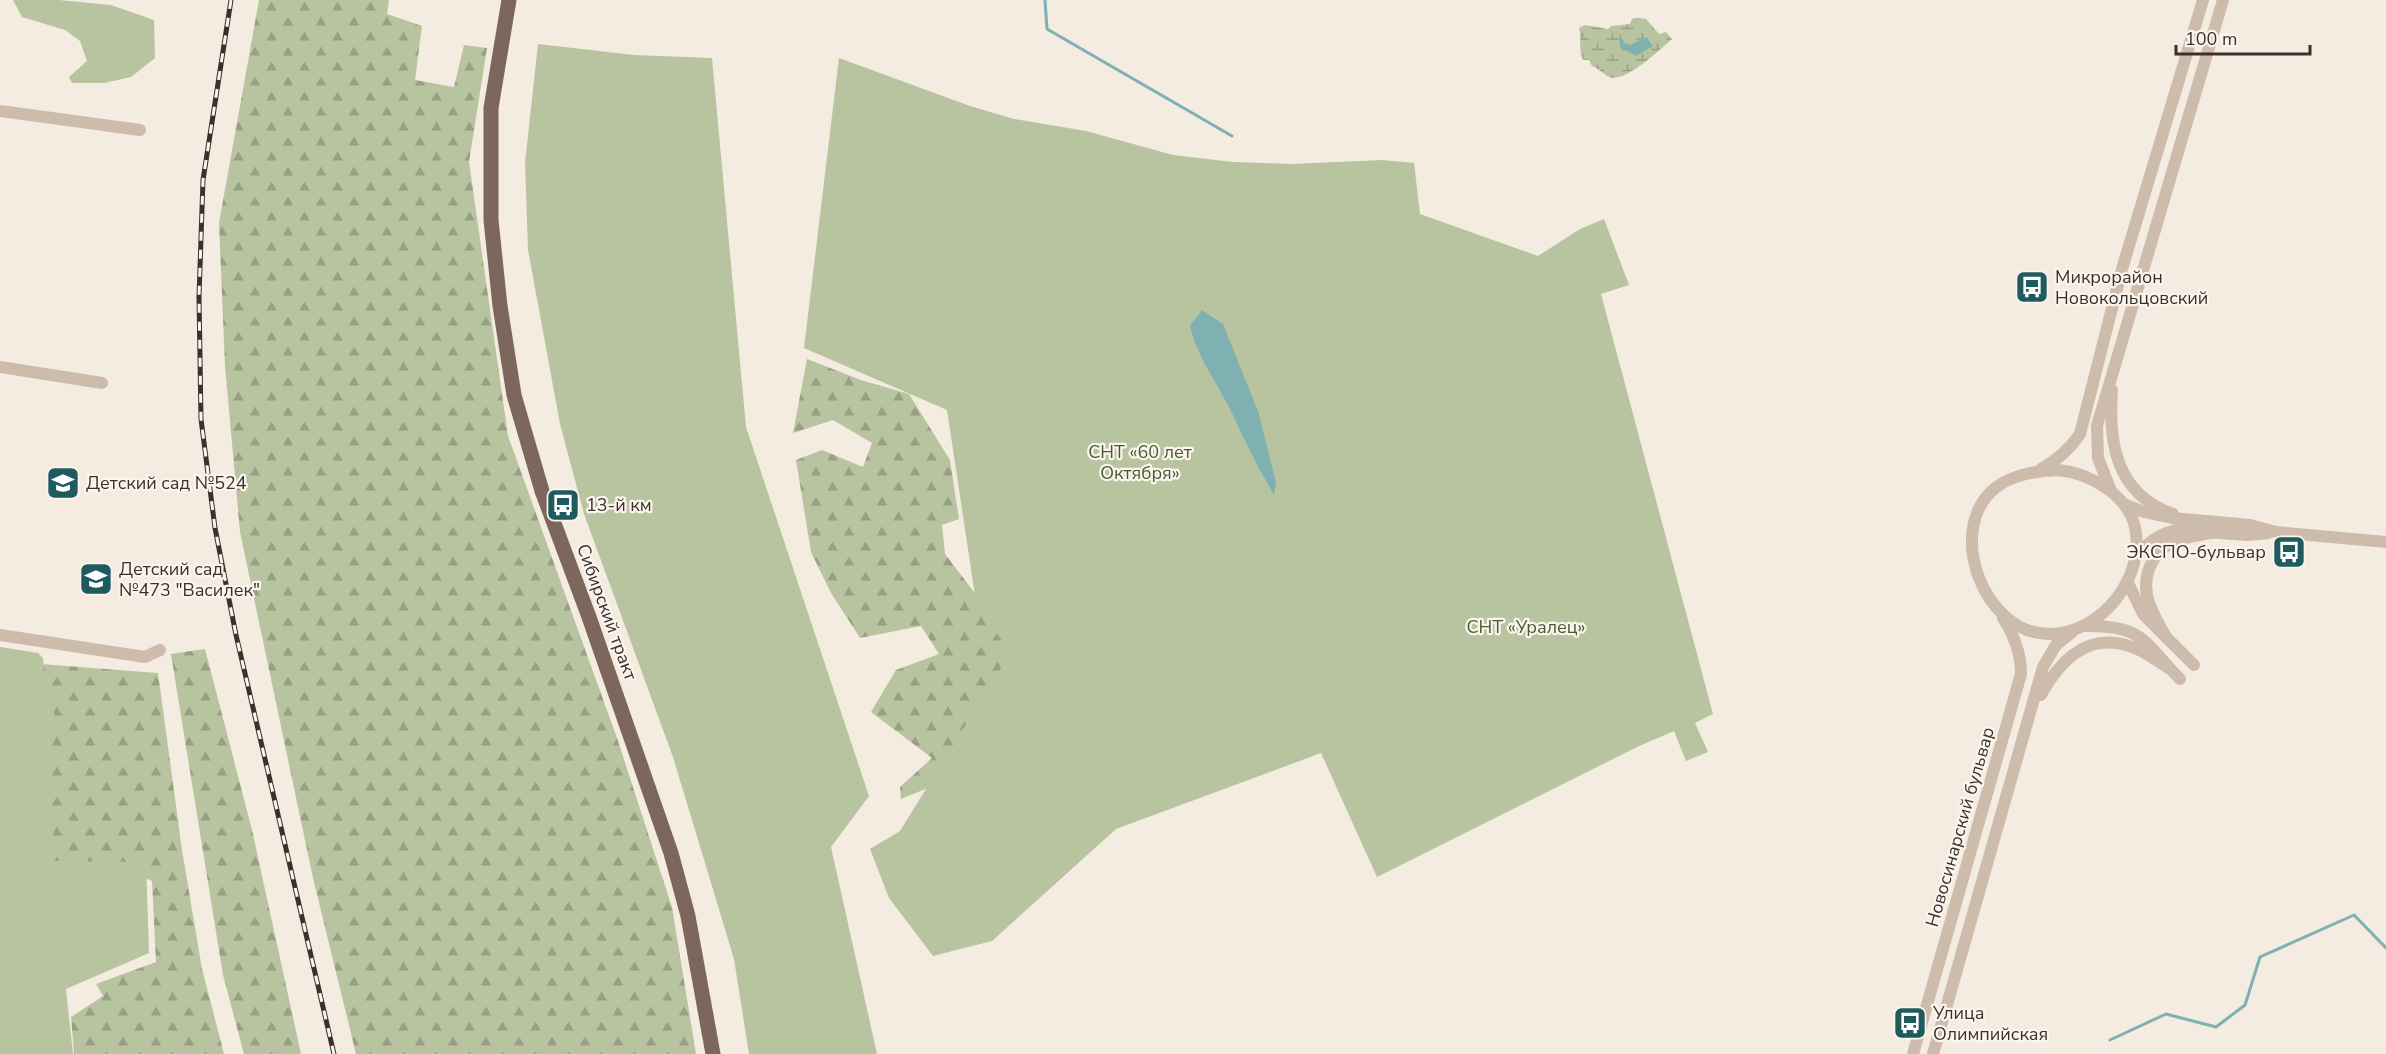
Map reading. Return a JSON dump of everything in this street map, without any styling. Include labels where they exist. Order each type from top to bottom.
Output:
[{"type":"main road","name":"Сибирский тракт","points":[[508,0],[491,108],[491,220],[500,306],[514,395],[542,491],[597,639],[671,853],[688,916],[713,1054]]},
{"type":"street","points":[[2180,679],[2137,633],[2106,625],[2049,634],[2032,632],[2014,624],[1987,597],[1979,582],[1972,549],[1975,519],[1980,506],[1994,489],[2011,479],[2037,471],[2056,461],[2080,434],[2122,269],[2203,0]]},
{"type":"street","points":[[2111,492],[2102,471],[2096,442],[2097,426],[2223,0]]},
{"type":"street","points":[[0,111],[140,130]]},
{"type":"street","points":[[2114,366],[2110,426],[2114,451],[2123,472],[2137,492],[2153,505],[2172,513],[2197,519]]},
{"type":"street","points":[[0,367],[102,383]]},
{"type":"street","points":[[2037,471],[2059,470],[2080,474],[2111,492],[2128,509],[2135,527],[2135,558],[2127,580],[2115,602],[2079,628]]},
{"type":"street","points":[[2123,504],[2154,515],[2250,525],[2276,532],[2386,542]]},
{"type":"street","points":[[2135,558],[2150,543],[2169,531],[2248,535],[2276,532]]},
{"type":"street","points":[[2166,637],[2148,602],[2145,585],[2149,568],[2160,550],[2167,545],[2182,538],[2216,532]]},
{"type":"street","points":[[2127,580],[2143,614],[2194,665]]},
{"type":"street","name":"Новосинарский бульвар","points":[[1914,1054],[2021,674],[2016,642],[2000,612]]},
{"type":"street","name":"Новосинарский бульвар","points":[[1932,1054],[2047,657],[2056,645],[2079,628]]},
{"type":"street","points":[[0,635],[144,657],[160,650]]},
{"type":"street","points":[[2031,711],[2049,678],[2063,661],[2085,648],[2103,644],[2131,646],[2169,668]]},
{"type":"green space","points":[[13,0],[59,0],[111,5],[154,20],[155,58],[131,77],[104,83],[72,83],[69,77],[87,61],[80,41],[65,30],[22,17]]},
{"type":"green space","points":[[259,0],[389,0],[387,14],[422,26],[415,80],[454,87],[464,45],[487,48],[469,162],[508,436],[617,738],[672,907],[696,1054],[356,1054],[313,878],[240,532],[225,366],[219,223]]},
{"type":"green space","points":[[1635,18],[1646,19],[1659,34],[1666,32],[1672,39],[1644,63],[1619,77],[1612,78],[1592,66],[1589,60],[1583,60],[1579,28],[1585,25],[1608,29],[1611,26],[1630,24]]},
{"type":"green space","points":[[538,44],[634,55],[712,58],[746,427],[869,796],[831,847],[877,1054],[749,1054],[734,959],[673,757],[584,514],[560,424],[528,250],[525,163]]},
{"type":"green space","points":[[839,58],[970,106],[1014,119],[1086,131],[1173,155],[1233,162],[1291,164],[1382,160],[1414,163],[1420,214],[1538,256],[1580,229],[1604,219],[1629,285],[1601,294],[1713,714],[1695,723],[1708,752],[1686,761],[1674,731],[1639,746],[1377,877],[1321,753],[1116,829],[992,941],[933,956],[889,898],[870,849],[900,831],[1010,653],[976,602],[947,410],[804,348]]},
{"type":"green space","points":[[807,359],[861,380],[909,394],[950,460],[959,519],[942,525],[945,554],[1020,652],[952,778],[901,799],[900,787],[932,758],[871,712],[896,670],[939,654],[921,626],[860,638],[831,593],[811,552],[796,460],[822,450],[863,467],[872,443],[833,420],[793,433]]},
{"type":"green space","points":[[0,647],[38,653],[43,658],[46,707],[53,707],[56,726],[47,727],[55,861],[146,862],[149,953],[66,989],[73,1054],[0,1054]]},
{"type":"green space","points":[[205,649],[252,830],[301,1054],[244,1054],[223,975],[171,654]]},
{"type":"green space","points":[[41,664],[158,673],[182,850],[202,969],[224,1054],[74,1054],[71,1017],[103,996],[96,984],[156,962],[152,881],[111,863],[50,867]]},
{"type":"water","points":[[1619,33],[1628,46],[1646,37],[1653,46],[1636,56],[1620,47]]},
{"type":"water","points":[[1202,310],[1223,324],[1259,414],[1276,482],[1274,495],[1193,337],[1190,326]]},
{"type":"waterway","points":[[1045,0],[1047,29],[1232,136]]},
{"type":"waterway","points":[[2110,1040],[2166,1014],[2216,1027],[2245,1005],[2260,957],[2354,915],[2386,948]]},
{"type":"railway","points":[[231,0],[203,180],[199,297],[201,419],[215,528],[236,635],[334,1054]]},
{"type":"place","name":"Микрорайон Новокольцовский","points":[[2032,287]]},
{"type":"place","name":"Детский сад №524","points":[[63,483]]},
{"type":"place","name":"13-й км","points":[[563,505]]},
{"type":"place","name":"ЭКСПО-бульвар","points":[[2289,552]]},
{"type":"place","name":"Детский сад №473 \"Василек\"","points":[[96,579]]},
{"type":"place","name":"Улица Олимпийская","points":[[1910,1023]]},
{"type":"park label","name":"СНТ «60 лет Октября»","points":[[1140,462]]},
{"type":"park label","name":"СНТ «Уралец»","points":[[1526,627]]}]
